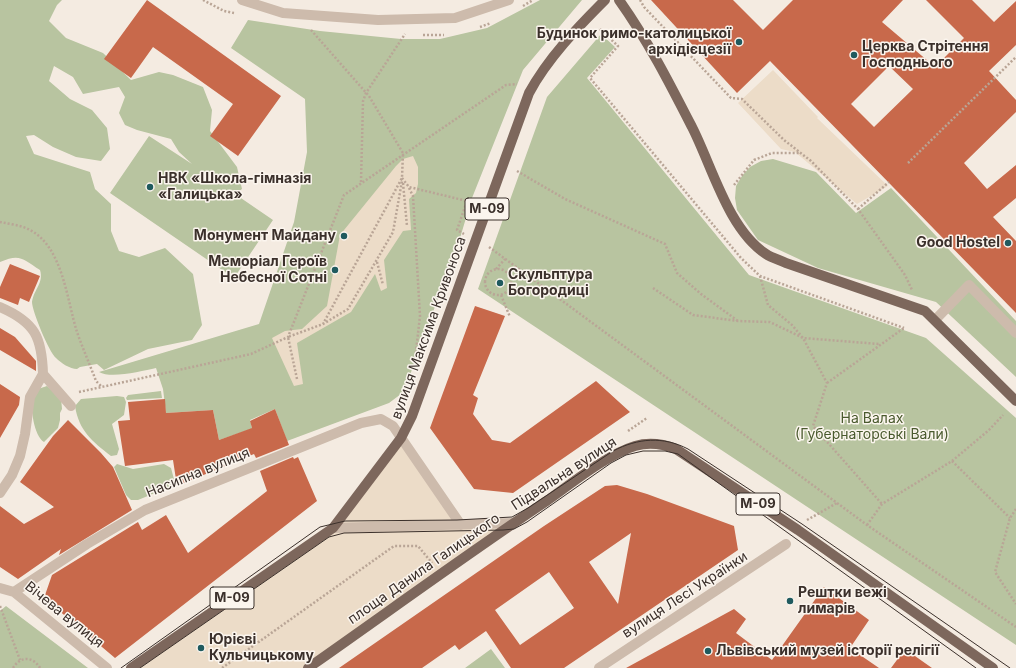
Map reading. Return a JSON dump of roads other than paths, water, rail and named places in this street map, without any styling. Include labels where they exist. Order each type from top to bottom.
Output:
[{"type":"main road","name":"вулиця Максима Кривоноса","points":[[401,438],[412,416],[529,93],[539,74],[581,24],[605,0]]},
{"type":"main road","points":[[619,0],[632,18],[692,128],[727,207],[751,241],[767,254],[786,263],[925,311],[1016,401]]},
{"type":"main road","name":"М-09","points":[[131,668],[333,528],[401,438]]},
{"type":"main road","name":"Підвальна вулиця","points":[[513,524],[615,455],[635,446],[664,444],[676,449],[798,530],[992,668]]},
{"type":"main road","name":"площа Данила Галицького","points":[[308,668],[513,524]]},
{"type":"street","points":[[242,0],[283,13],[378,20],[455,18],[509,0]]},
{"type":"street","points":[[935,320],[970,286],[1016,333]]},
{"type":"street","points":[[0,307],[23,319],[35,334],[42,351],[42,374],[30,397],[25,434],[20,456],[12,475],[0,493]]},
{"type":"street","points":[[42,374],[71,406]]},
{"type":"street","name":"Насипна вулиця","points":[[14,592],[87,544],[145,510],[361,423],[381,419],[393,426],[401,438]]},
{"type":"street","name":"площа Данила Галицького","points":[[401,438],[461,525]]},
{"type":"street","name":"площа Данила Галицького","points":[[333,528],[513,524]]},
{"type":"street","name":"вулиця Лесі Українки","points":[[599,668],[786,544]]},
{"type":"street","name":"Вічева вулиця","points":[[0,588],[14,592],[107,668]]},
{"type":"tram line","points":[[121,668],[320,527],[345,521],[457,520],[512,517],[528,508],[613,451],[632,443],[650,440],[669,442],[688,449],[802,524],[1010,668]]},
{"type":"tram line","points":[[140,668],[329,537],[344,533],[514,529],[527,522],[611,463],[626,455],[643,451],[665,451],[678,454],[976,668]]},
{"type":"place","name":"Будинок римо-католицької архідієцезії","points":[[739,42]]},
{"type":"place","name":"Церква Стрітення Господнього","points":[[854,55]]},
{"type":"place","name":"НВК «Школа-гімназія «Галицька»","points":[[150,187]]},
{"type":"place","name":"Монумент Майдану","points":[[344,236]]},
{"type":"place","name":"Good Hostel","points":[[1008,243]]},
{"type":"place","name":"Меморіал Героїв Небесної Сотні","points":[[335,270]]},
{"type":"place","name":"Скульптура Богородиці","points":[[500,283]]},
{"type":"place","name":"Рештки вежі лимарів","points":[[790,601]]},
{"type":"place","name":"Юрієві Кульчицькому","points":[[201,648]]},
{"type":"place","name":"Львівський музей історії релігії","points":[[708,651]]},
{"type":"park label","name":"На Валах (Губернаторські Вали)","points":[[872,428]]}]
